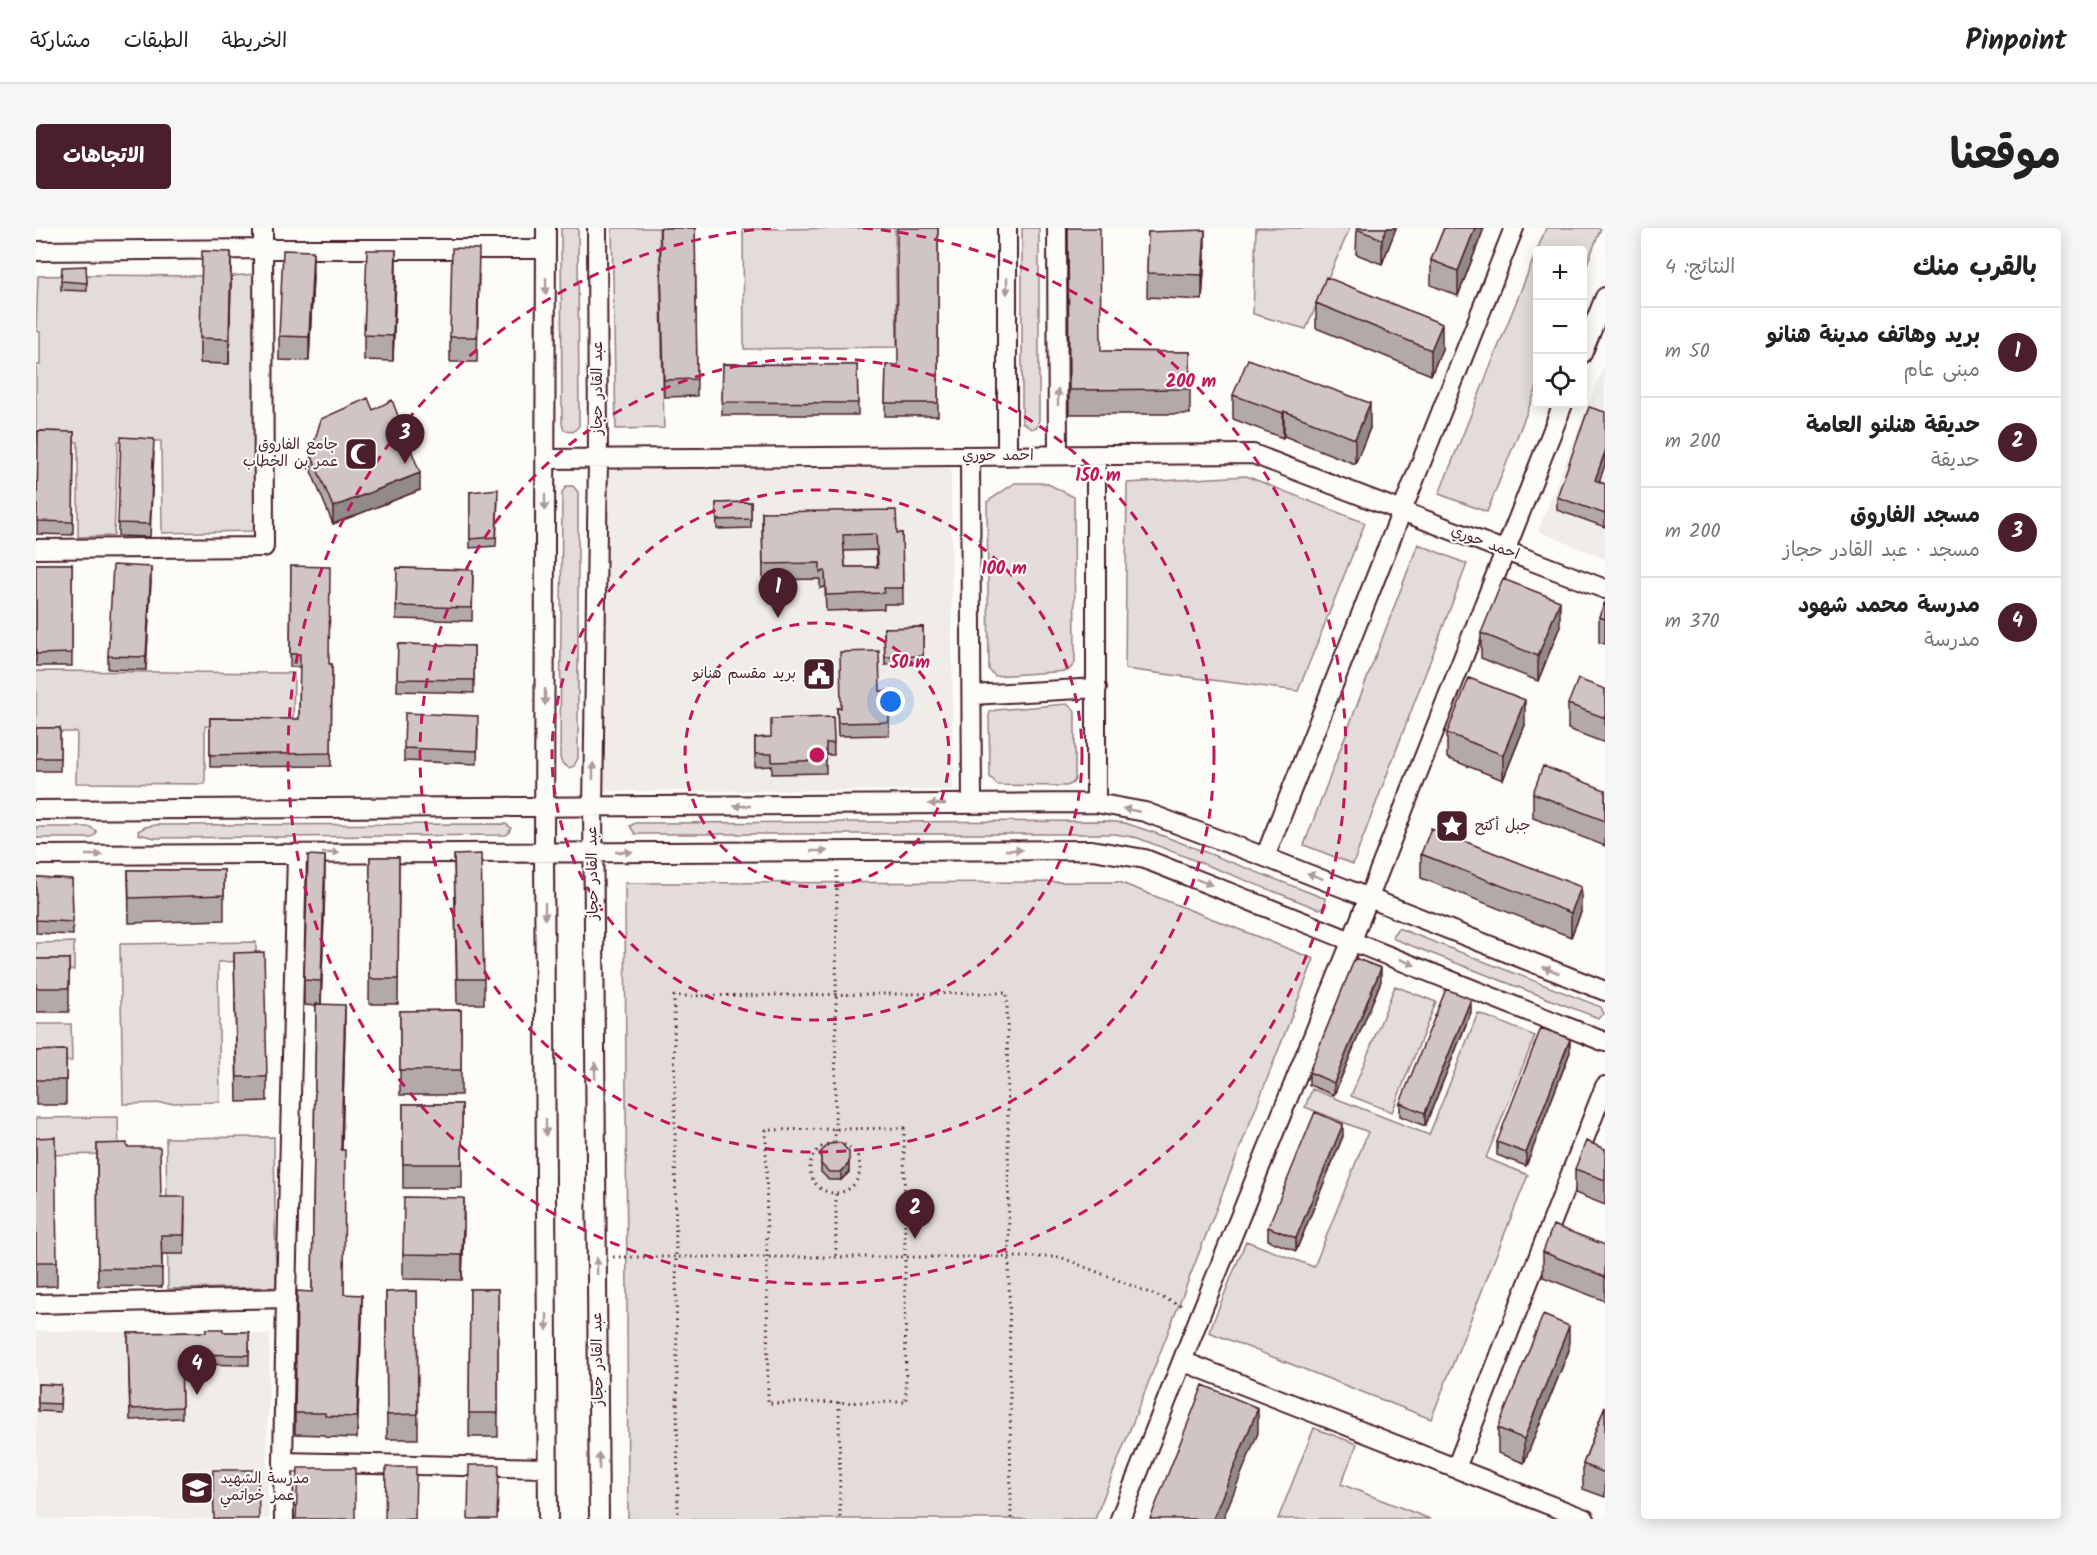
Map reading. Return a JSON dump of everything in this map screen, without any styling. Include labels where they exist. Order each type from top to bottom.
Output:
[{"type":"street","points":[[36,549],[264,547],[263,228]]},
{"type":"street","points":[[546,228],[544,852],[548,1519]]},
{"type":"street","name":"عبد القادر حجاز","points":[[597,228],[598,459],[592,807],[599,1519]]},
{"type":"street","points":[[1007,228],[1007,456]]},
{"type":"street","points":[[1057,228],[1058,455]]},
{"type":"street","points":[[1265,857],[1514,228]]},
{"type":"street","points":[[36,251],[546,249]]},
{"type":"street","points":[[1587,342],[1605,297]]},
{"type":"street","points":[[1120,1519],[1369,898],[1561,408]]},
{"type":"street","name":"احمد حوري","points":[[546,459],[1253,454],[1605,589]]},
{"type":"street","points":[[1096,455],[1096,803]]},
{"type":"street","points":[[970,456],[972,804]]},
{"type":"street","points":[[972,695],[1097,688]]},
{"type":"street","points":[[36,810],[1096,803],[1145,813],[1265,857],[1605,991]]},
{"type":"street","points":[[36,855],[1103,851],[1145,859],[1605,1042]]},
{"type":"street","points":[[284,1519],[286,1298],[297,854]]},
{"type":"street","points":[[1456,1468],[1605,1086]]},
{"type":"street","points":[[36,1304],[286,1298]]},
{"type":"street","points":[[1182,1360],[1585,1519]]},
{"type":"street","points":[[283,1462],[548,1468]]},
{"type":"path","points":[[835,1142],[837,851]]},
{"type":"path","points":[[678,1519],[674,996],[1007,993],[1011,1519]]},
{"type":"path","points":[[903,1128],[906,1402],[768,1403],[766,1130],[835,1129],[903,1128]]},
{"type":"path","points":[[835,1142],[853,1149],[861,1167],[854,1186],[836,1194],[817,1187],[809,1168],[816,1150],[835,1142]]},
{"type":"path","points":[[836,1194],[836,1257]]},
{"type":"path","points":[[597,1258],[1060,1257],[1201,1313]]},
{"type":"path","points":[[839,1402],[840,1519]]},
{"type":"shaded area","points":[[561,228],[578,228],[579,426],[573,432],[564,430],[562,424]]},
{"type":"shaded area","points":[[612,228],[659,228],[664,428],[616,429]]},
{"type":"shaded area","points":[[895,228],[897,347],[744,349],[743,229]]},
{"type":"shaded area","points":[[1022,228],[1039,228],[1039,420],[1037,427],[1031,429],[1022,422]]},
{"type":"shaded area","points":[[1256,228],[1350,228],[1306,329],[1253,314]]},
{"type":"shaded area","points":[[1546,228],[1601,228],[1587,264],[1587,246],[1539,246]]},
{"type":"shaded area","points":[[1533,260],[1533,397],[1487,512],[1439,494]]},
{"type":"shaded area","points":[[258,274],[259,527],[252,531],[162,533],[161,441],[118,441],[114,536],[78,537],[78,442],[36,441],[36,365],[40,365],[40,332],[36,331],[38,276],[202,276],[200,363],[229,364],[231,276]]},
{"type":"shaded area","points":[[1605,363],[1605,559],[1538,531]]},
{"type":"shaded area","points":[[951,468],[953,790],[602,791],[606,470]]},
{"type":"shaded area","points":[[1246,476],[1365,523],[1298,691],[1125,669],[1127,483]]},
{"type":"shaded area","points":[[1015,483],[1046,483],[1074,497],[1075,663],[1068,671],[995,676],[989,670],[987,502]]},
{"type":"shaded area","points":[[567,486],[573,486],[578,492],[578,758],[574,766],[569,768],[562,763],[560,758],[562,492]]},
{"type":"shaded area","points":[[1418,544],[1467,564],[1353,864],[1304,845]]},
{"type":"shaded area","points":[[36,671],[294,673],[293,726],[205,726],[205,784],[76,783],[77,732],[36,732]]},
{"type":"shaded area","points":[[1067,704],[1075,713],[1075,779],[1073,783],[1067,786],[997,785],[990,777],[990,712]]},
{"type":"shaded area","points":[[1105,821],[1125,823],[1161,835],[1325,898],[1326,906],[1316,908],[1138,838],[1115,834],[635,834],[630,826],[635,823]]},
{"type":"shaded area","points":[[506,824],[511,828],[505,835],[155,838],[139,834],[138,831],[155,825]]},
{"type":"shaded area","points":[[36,827],[90,827],[96,831],[96,834],[91,838],[36,838]]},
{"type":"shaded area","points":[[1119,882],[1314,959],[1095,1519],[628,1519],[625,883]]},
{"type":"shaded area","points":[[1398,928],[1601,1007],[1604,1014],[1598,1018],[1394,939],[1393,935]]},
{"type":"shaded area","points":[[74,942],[74,970],[36,971],[36,943]]},
{"type":"shaded area","points":[[256,942],[256,961],[218,962],[220,1102],[123,1104],[120,944]]},
{"type":"shaded area","points":[[1395,986],[1436,1002],[1392,1112],[1351,1096]]},
{"type":"shaded area","points":[[1478,1013],[1535,1036],[1486,1158],[1528,1175],[1431,1419],[1209,1332],[1246,1241],[1314,1267],[1368,1132],[1305,1107],[1312,1089],[1429,1135]]},
{"type":"shaded area","points":[[36,1024],[71,1024],[72,1061],[36,1062]]},
{"type":"shaded area","points":[[118,1117],[119,1154],[36,1155],[36,1118]]},
{"type":"shaded area","points":[[274,1137],[276,1287],[168,1289],[166,1138]]},
{"type":"shaded area","points":[[36,1331],[270,1334],[267,1456],[269,1519],[36,1519]]},
{"type":"shaded area","points":[[1314,1428],[1357,1444],[1341,1484],[1430,1519],[1278,1519]]},
{"type":"building","points":[[660,228],[695,228],[697,379],[664,380]]},
{"type":"building","points":[[897,228],[938,228],[938,403],[885,403],[886,365],[898,365]]},
{"type":"building","points":[[1068,228],[1100,228],[1101,351],[1190,352],[1190,389],[1069,390]]},
{"type":"building","points":[[1357,228],[1387,228],[1382,239]]},
{"type":"building","points":[[1444,228],[1475,228],[1458,271],[1431,260]]},
{"type":"building","points":[[1205,230],[1202,275],[1147,273],[1148,232]]},
{"type":"building","points":[[452,248],[479,249],[477,337],[450,337]]},
{"type":"building","points":[[283,250],[313,251],[309,337],[279,336]]},
{"type":"building","points":[[367,250],[396,250],[393,336],[364,335]]},
{"type":"building","points":[[202,251],[231,252],[229,339],[200,338]]},
{"type":"building","points":[[86,266],[87,283],[61,281],[62,267]]},
{"type":"building","points":[[1326,277],[1442,324],[1431,350],[1316,303]]},
{"type":"building","points":[[1248,359],[1370,403],[1355,439],[1284,411],[1283,413],[1233,395]]},
{"type":"building","points":[[723,364],[857,365],[858,403],[722,402]]},
{"type":"building","name":"جامع الفاروق عمر بن الخطاب","points":[[368,398],[373,410],[392,400],[420,473],[333,507],[311,454],[321,419]]},
{"type":"building","points":[[1589,407],[1605,412],[1605,452],[1595,480],[1605,484],[1605,514],[1557,497]]},
{"type":"building","points":[[38,431],[74,432],[73,522],[37,521]]},
{"type":"building","points":[[121,437],[154,439],[150,524],[118,523]]},
{"type":"building","points":[[498,489],[496,537],[470,539],[470,492]]},
{"type":"building","points":[[751,502],[751,519],[717,520],[716,503]]},
{"type":"building","points":[[896,510],[897,533],[902,533],[903,588],[884,588],[884,593],[826,595],[825,571],[820,572],[820,563],[763,564],[762,512]],"holes":[[[876,534],[878,567],[845,567],[843,535]]]},
{"type":"building","points":[[36,564],[72,564],[72,653],[36,654]]},
{"type":"building","points":[[113,565],[151,567],[146,657],[108,656]]},
{"type":"building","points":[[291,566],[330,567],[331,753],[210,755],[210,718],[299,719],[300,654],[290,654]]},
{"type":"building","points":[[397,568],[473,570],[472,608],[396,606]]},
{"type":"building","points":[[1503,579],[1560,601],[1538,656],[1481,633]]},
{"type":"building","points":[[1605,602],[1605,619],[1599,617]]},
{"type":"building","points":[[923,627],[923,656],[885,657],[884,628]]},
{"type":"building","points":[[398,644],[474,646],[474,680],[397,679]]},
{"type":"building","points":[[879,651],[880,691],[888,691],[889,722],[838,723],[837,708],[841,708],[840,652]]},
{"type":"building","points":[[1469,678],[1525,700],[1503,755],[1447,733]]},
{"type":"building","points":[[1578,679],[1605,689],[1605,718],[1568,704]]},
{"type":"building","points":[[405,713],[478,716],[477,751],[404,748]]},
{"type":"building","points":[[833,717],[834,743],[826,743],[826,760],[772,762],[772,754],[755,754],[755,738],[771,737],[771,719]]},
{"type":"building","points":[[36,728],[60,728],[60,758],[36,758]]},
{"type":"building","points":[[1543,766],[1605,790],[1605,821],[1533,793]]},
{"type":"building","points":[[1431,828],[1581,887],[1571,913],[1421,854]]},
{"type":"building","points":[[481,854],[484,979],[457,979],[454,855]]},
{"type":"building","points":[[308,855],[325,856],[321,981],[304,980]]},
{"type":"building","points":[[370,857],[399,857],[398,979],[369,979]]},
{"type":"building","points":[[128,870],[224,870],[224,895],[129,898]]},
{"type":"building","points":[[36,877],[72,879],[73,922],[36,920]]},
{"type":"building","points":[[264,952],[267,1077],[237,1077],[234,953]]},
{"type":"building","points":[[1355,958],[1381,968],[1334,1083],[1309,1072]]},
{"type":"building","points":[[36,959],[69,959],[69,988],[36,988]]},
{"type":"building","points":[[1446,989],[1471,999],[1425,1113],[1400,1103]]},
{"type":"building","points":[[316,1004],[345,1005],[341,1150],[345,1150],[344,1294],[362,1295],[357,1417],[325,1416],[325,1413],[295,1413],[297,1291],[312,1292]]},
{"type":"building","points":[[461,1010],[461,1070],[400,1070],[400,1011]]},
{"type":"building","points":[[1541,1028],[1570,1039],[1526,1153],[1497,1142]]},
{"type":"building","points":[[66,1050],[66,1080],[36,1080],[36,1051]]},
{"type":"building","points":[[403,1104],[462,1104],[462,1164],[403,1164]]},
{"type":"building","points":[[1315,1112],[1343,1124],[1296,1238],[1268,1227]]},
{"type":"building","points":[[55,1137],[57,1262],[36,1262],[36,1138]]},
{"type":"building","points":[[1586,1141],[1605,1149],[1605,1180],[1575,1169]]},
{"type":"building","points":[[127,1143],[127,1147],[160,1147],[161,1197],[185,1197],[184,1235],[161,1235],[162,1269],[98,1268],[97,1144]]},
{"type":"building","points":[[841,1143],[849,1152],[849,1163],[841,1172],[829,1172],[821,1164],[821,1152],[829,1144]]},
{"type":"building","points":[[404,1197],[464,1198],[462,1255],[403,1254]]},
{"type":"building","points":[[1553,1225],[1605,1245],[1605,1277],[1543,1252]]},
{"type":"building","points":[[470,1289],[498,1289],[498,1413],[469,1413]]},
{"type":"building","points":[[417,1291],[418,1414],[387,1415],[386,1292]]},
{"type":"building","points":[[1543,1315],[1569,1326],[1524,1439],[1498,1428]]},
{"type":"building","points":[[206,1329],[223,1329],[223,1332],[249,1332],[249,1355],[181,1354],[182,1407],[130,1409],[128,1333],[206,1332]]},
{"type":"building","points":[[38,1384],[61,1385],[60,1404],[38,1403]]},
{"type":"building","points":[[1203,1385],[1258,1408],[1213,1519],[1150,1519]]},
{"type":"building","points":[[1605,1406],[1605,1473],[1583,1464]]},
{"type":"building","points":[[469,1465],[499,1465],[497,1519],[468,1519]]},
{"type":"building","points":[[386,1467],[416,1467],[415,1519],[385,1519]]},
{"type":"building","points":[[298,1468],[355,1468],[355,1519],[296,1519]]},
{"type":"building","points":[[213,1470],[258,1470],[259,1519],[214,1519]]},
{"type":"place","name":"جامع الفاروق عمر بن الخطاب","points":[[361,454]]},
{"type":"place","name":"مسجد الفاروق","points":[[405,464]]},
{"type":"place","name":"بريد وهاتف مدينة هنانو","points":[[778,618]]},
{"type":"place","name":"بريد مقسم هنانو","points":[[819,674]]},
{"type":"place","name":"جبل أكتح","points":[[1452,826]]},
{"type":"place","name":"حديقة هنلنو العامة","points":[[915,1239]]},
{"type":"place","name":"مدرسة محمد شهود","points":[[197,1395]]},
{"type":"place","name":"مدرسة الشهيد عمر خواتمي","points":[[197,1488]]}]
